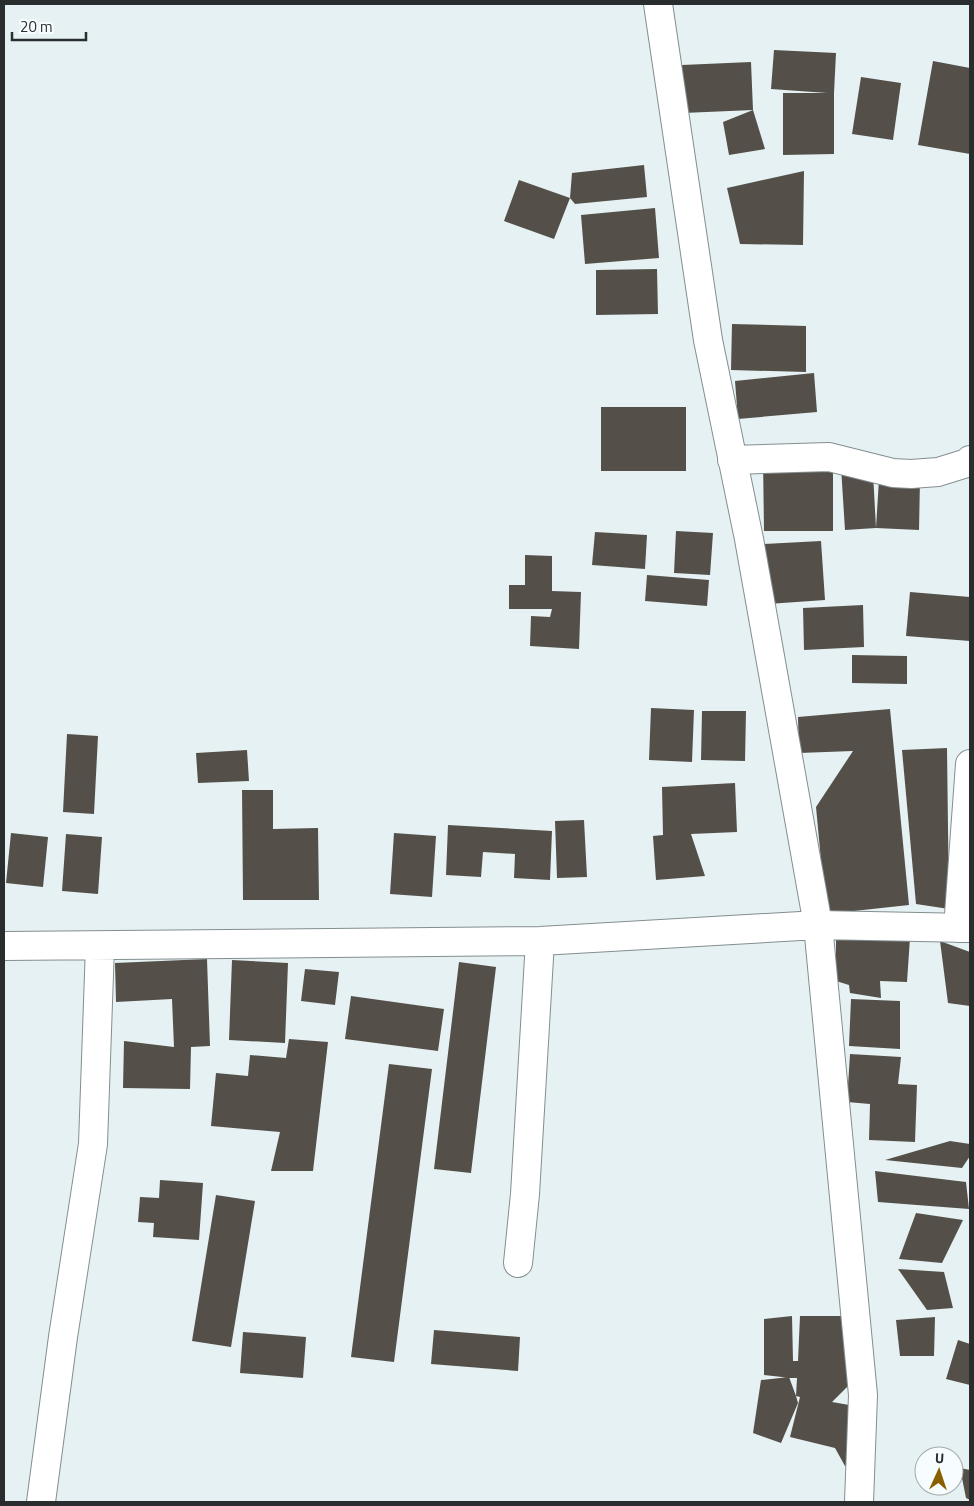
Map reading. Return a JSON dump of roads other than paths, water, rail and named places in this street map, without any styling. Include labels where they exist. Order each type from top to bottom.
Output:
[{"type":"street","points":[[658,4],[708,340],[749,540],[818,925],[863,1395],[858,1502]]},
{"type":"street","points":[[732,460],[830,457],[894,473],[911,474],[938,472],[970,460]]},
{"type":"street","points":[[4,946],[540,941],[818,925],[964,928],[970,764]]},
{"type":"street","points":[[518,1263],[525,1194],[540,941]]},
{"type":"street","points":[[41,1502],[63,1337],[93,1144],[100,946]]}]
